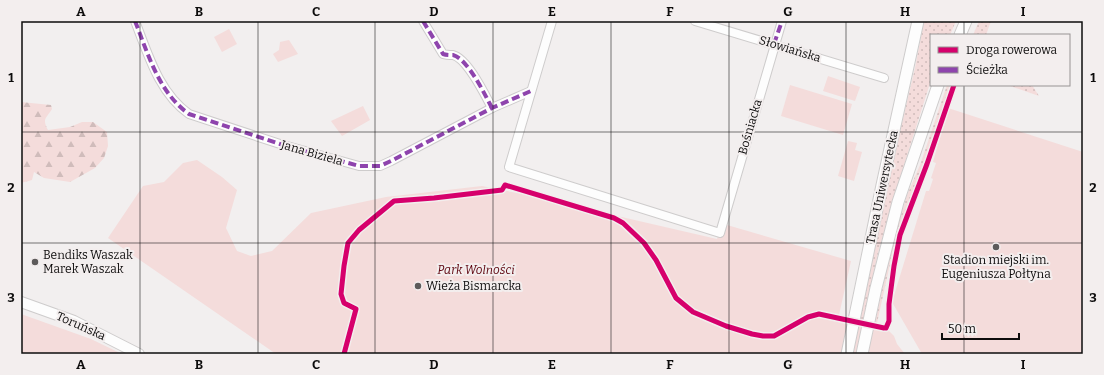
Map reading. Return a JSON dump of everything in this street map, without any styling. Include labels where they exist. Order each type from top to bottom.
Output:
[{"type":"main road","name":"Trasa Uniwersytecka","points":[[847,354],[918,21]]},
{"type":"main road","points":[[960,34],[966,21]]},
{"type":"main road","name":"Trasa Uniwersytecka","points":[[862,354],[876,288],[898,202],[938,86]]},
{"type":"street","name":"Jana Biziela","points":[[135,21],[156,74],[178,107],[189,114],[234,130],[360,166],[380,166],[492,108],[531,91]]},
{"type":"street","points":[[423,21],[443,54],[454,55],[462,61],[477,80],[492,108]]},
{"type":"street","points":[[531,91],[552,21]]},
{"type":"street","name":"Słowiańska","points":[[695,21],[884,78]]},
{"type":"street","name":"Bośniacka","points":[[531,91],[509,167],[720,233],[774,44],[782,21]]},
{"type":"street","name":"Toruńska","points":[[21,302],[74,321],[140,354]]},
{"type":"green space","points":[[924,21],[956,21],[950,34],[930,34],[930,83],[893,200],[878,253],[856,354],[853,354],[891,169],[915,68]]},
{"type":"green space","points":[[979,21],[991,21],[986,34],[973,34]]},
{"type":"green space","points":[[229,29],[237,44],[222,52],[214,37]]},
{"type":"green space","points":[[289,40],[298,54],[278,62],[273,54],[279,50],[280,42]]},
{"type":"green space","points":[[828,76],[860,87],[855,101],[823,91]]},
{"type":"green space","points":[[790,85],[852,104],[843,135],[781,116]]},
{"type":"green space","points":[[947,86],[952,86],[896,237],[877,323],[875,322],[893,240],[907,195],[920,165]]},
{"type":"green space","points":[[1010,86],[1033,86],[1039,96]]},
{"type":"green space","points":[[21,102],[51,105],[52,109],[45,121],[48,130],[70,127],[82,122],[93,122],[107,132],[108,146],[104,158],[95,168],[70,182],[44,178],[34,172],[32,180],[21,183]]},
{"type":"green space","points":[[363,106],[370,120],[342,136],[331,121]]},
{"type":"green space","name":"Stadion miejski im. Eugeniusza Połtyna","points":[[948,108],[1083,152],[1083,354],[922,354],[892,302],[926,191],[929,191],[933,179],[931,178],[936,163],[933,162]]},
{"type":"green space","points":[[848,141],[857,143],[855,150],[862,152],[854,181],[838,176]]},
{"type":"green space","name":"Park Wolności","points":[[197,160],[222,177],[237,190],[226,228],[237,251],[251,256],[272,251],[311,213],[386,197],[482,186],[717,239],[722,225],[727,225],[851,261],[839,315],[824,312],[823,315],[886,328],[894,336],[897,344],[905,354],[276,354],[108,238],[143,186],[164,182],[183,163]]},
{"type":"green space","points":[[21,314],[91,339],[122,354],[21,354]]},
{"type":"marked path","points":[[135,21],[162,84],[170,95],[189,114],[280,144],[359,166],[380,166],[492,108],[531,91]]},
{"type":"marked path","points":[[423,21],[443,54],[453,55],[459,58],[470,70],[492,108]]},
{"type":"marked path","points":[[774,44],[782,21]]},
{"type":"cycle path","points":[[886,328],[889,321],[889,304],[900,235],[927,164],[954,86]]},
{"type":"cycle path","points":[[344,354],[356,309],[344,303],[341,294],[344,266],[348,243],[359,230],[394,201],[502,190],[505,185],[614,218],[623,223],[644,243],[656,260],[676,298],[693,312],[726,326],[752,334],[774,336],[808,317],[819,314],[884,328]]},
{"type":"place","name":"Stadion miejski im. Eugeniusza Połtyna","points":[[996,247]]},
{"type":"place","name":"Bendiks Waszak Marek Waszak","points":[[35,262]]},
{"type":"place","name":"Wieża Bismarcka","points":[[418,286]]}]
